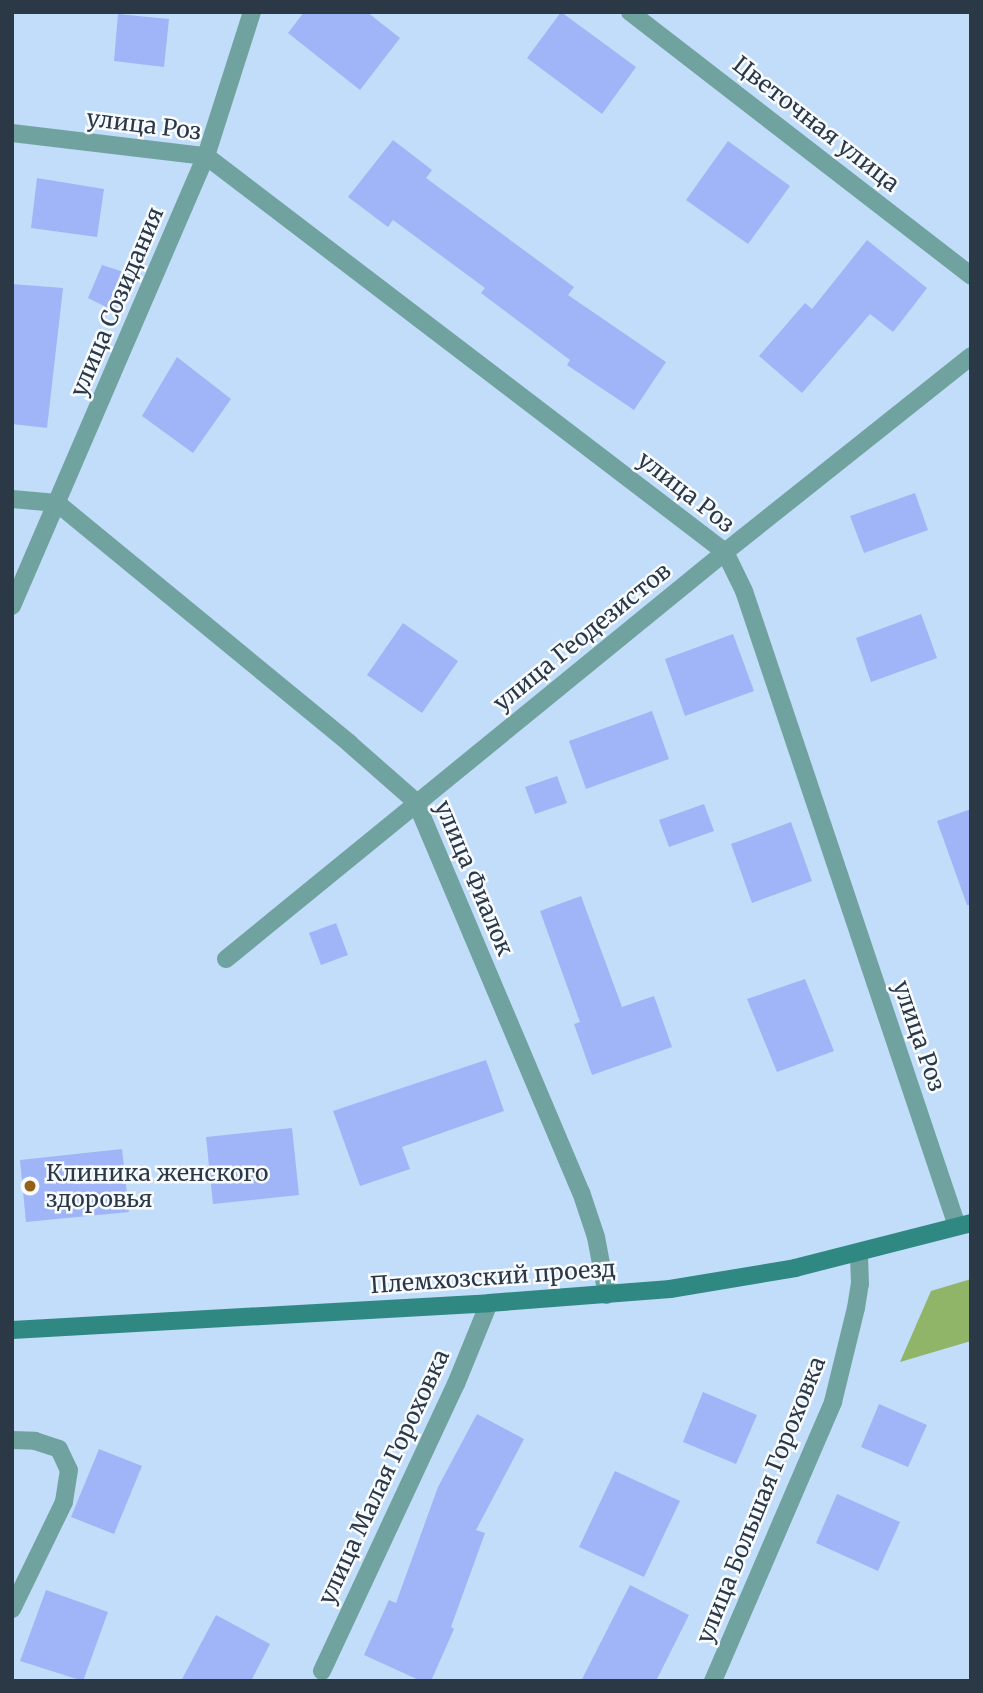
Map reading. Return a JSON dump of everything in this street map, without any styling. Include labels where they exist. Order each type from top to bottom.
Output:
[{"type":"main road","name":"Племхозский проезд","points":[[12,1330],[607,1294],[753,1277],[859,1253],[964,1224]]},
{"type":"street","name":"улица Созидания","points":[[12,606],[206,156],[252,12]]},
{"type":"street","name":"Цветочная улица","points":[[630,12],[971,276]]},
{"type":"street","name":"улица Роз","points":[[12,133],[206,156],[725,552],[744,591],[964,1224]]},
{"type":"street","name":"улица Геодезистов","points":[[226,959],[416,802],[971,356]]},
{"type":"street","points":[[12,499],[57,503]]},
{"type":"street","name":"улица Фиалок","points":[[57,503],[340,735],[416,802],[582,1192],[596,1237],[607,1294]]},
{"type":"street","name":"улица Большая Гороховка","points":[[713,1681],[832,1402],[856,1308],[860,1284],[859,1253]]},
{"type":"street","name":"улица Малая Гороховка","points":[[322,1671],[456,1384],[489,1303]]},
{"type":"street","points":[[12,1440],[35,1441],[59,1449],[69,1470],[64,1502],[12,1608]]},
{"type":"green space","points":[[971,1279],[971,1341],[900,1362],[931,1291]]},
{"type":"building","points":[[304,12],[367,12],[400,38],[360,90],[288,33]]},
{"type":"building","points":[[561,12],[636,67],[602,114],[527,58]]},
{"type":"building","points":[[118,14],[169,19],[164,67],[114,61]]},
{"type":"building","points":[[393,140],[432,170],[426,178],[574,287],[568,295],[666,362],[634,410],[567,365],[570,360],[481,293],[485,288],[393,220],[388,227],[348,197]]},
{"type":"building","points":[[728,141],[790,186],[748,244],[686,200]]},
{"type":"building","points":[[37,178],[104,189],[97,237],[31,228]]},
{"type":"building","points":[[867,240],[927,288],[893,332],[870,314],[802,393],[759,356],[805,303],[812,309]]},
{"type":"building","points":[[102,265],[133,275],[116,312],[88,298]]},
{"type":"building","points":[[12,284],[63,288],[47,428],[12,424]]},
{"type":"building","points":[[177,357],[231,399],[193,453],[142,416]]},
{"type":"building","points":[[915,493],[928,530],[864,553],[850,516]]},
{"type":"building","points":[[921,614],[937,658],[871,682],[856,638]]},
{"type":"building","points":[[403,623],[458,661],[422,713],[367,675]]},
{"type":"building","points":[[733,634],[754,691],[685,716],[665,659]]},
{"type":"building","points":[[652,711],[669,759],[586,789],[569,741]]},
{"type":"building","points":[[557,776],[567,803],[535,814],[525,787]]},
{"type":"building","points":[[704,804],[714,831],[669,847],[659,820]]},
{"type":"building","points":[[971,809],[971,905],[967,905],[937,821]]},
{"type":"building","points":[[791,822],[812,881],[752,903],[731,844]]},
{"type":"building","points":[[581,896],[622,1007],[654,996],[672,1047],[592,1075],[574,1024],[580,1022],[540,911]]},
{"type":"building","points":[[336,923],[348,955],[321,965],[309,933]]},
{"type":"building","points":[[805,979],[834,1051],[777,1072],[747,999]]},
{"type":"building","points":[[486,1060],[504,1111],[402,1147],[410,1169],[360,1186],[333,1111]]},
{"type":"building","points":[[292,1128],[299,1195],[213,1204],[206,1137]]},
{"type":"building","points":[[122,1149],[129,1212],[26,1222],[20,1160]]},
{"type":"building","points":[[703,1392],[757,1415],[736,1464],[683,1442]]},
{"type":"building","points":[[879,1404],[927,1425],[908,1467],[861,1447]]},
{"type":"building","points":[[477,1414],[524,1439],[476,1530],[485,1533],[451,1627],[454,1629],[431,1681],[421,1681],[364,1655],[389,1600],[396,1603],[438,1487]]},
{"type":"building","points":[[99,1449],[142,1466],[114,1534],[71,1517]]},
{"type":"building","points":[[615,1471],[680,1501],[644,1577],[579,1547]]},
{"type":"building","points":[[837,1494],[900,1522],[878,1571],[816,1543]]},
{"type":"building","points":[[630,1585],[689,1615],[656,1681],[581,1681]]},
{"type":"building","points":[[46,1590],[108,1612],[83,1681],[20,1661]]},
{"type":"building","points":[[216,1615],[270,1644],[251,1681],[181,1681]]},
{"type":"place","name":"Клиника женского здоровья","points":[[30,1186]]}]
